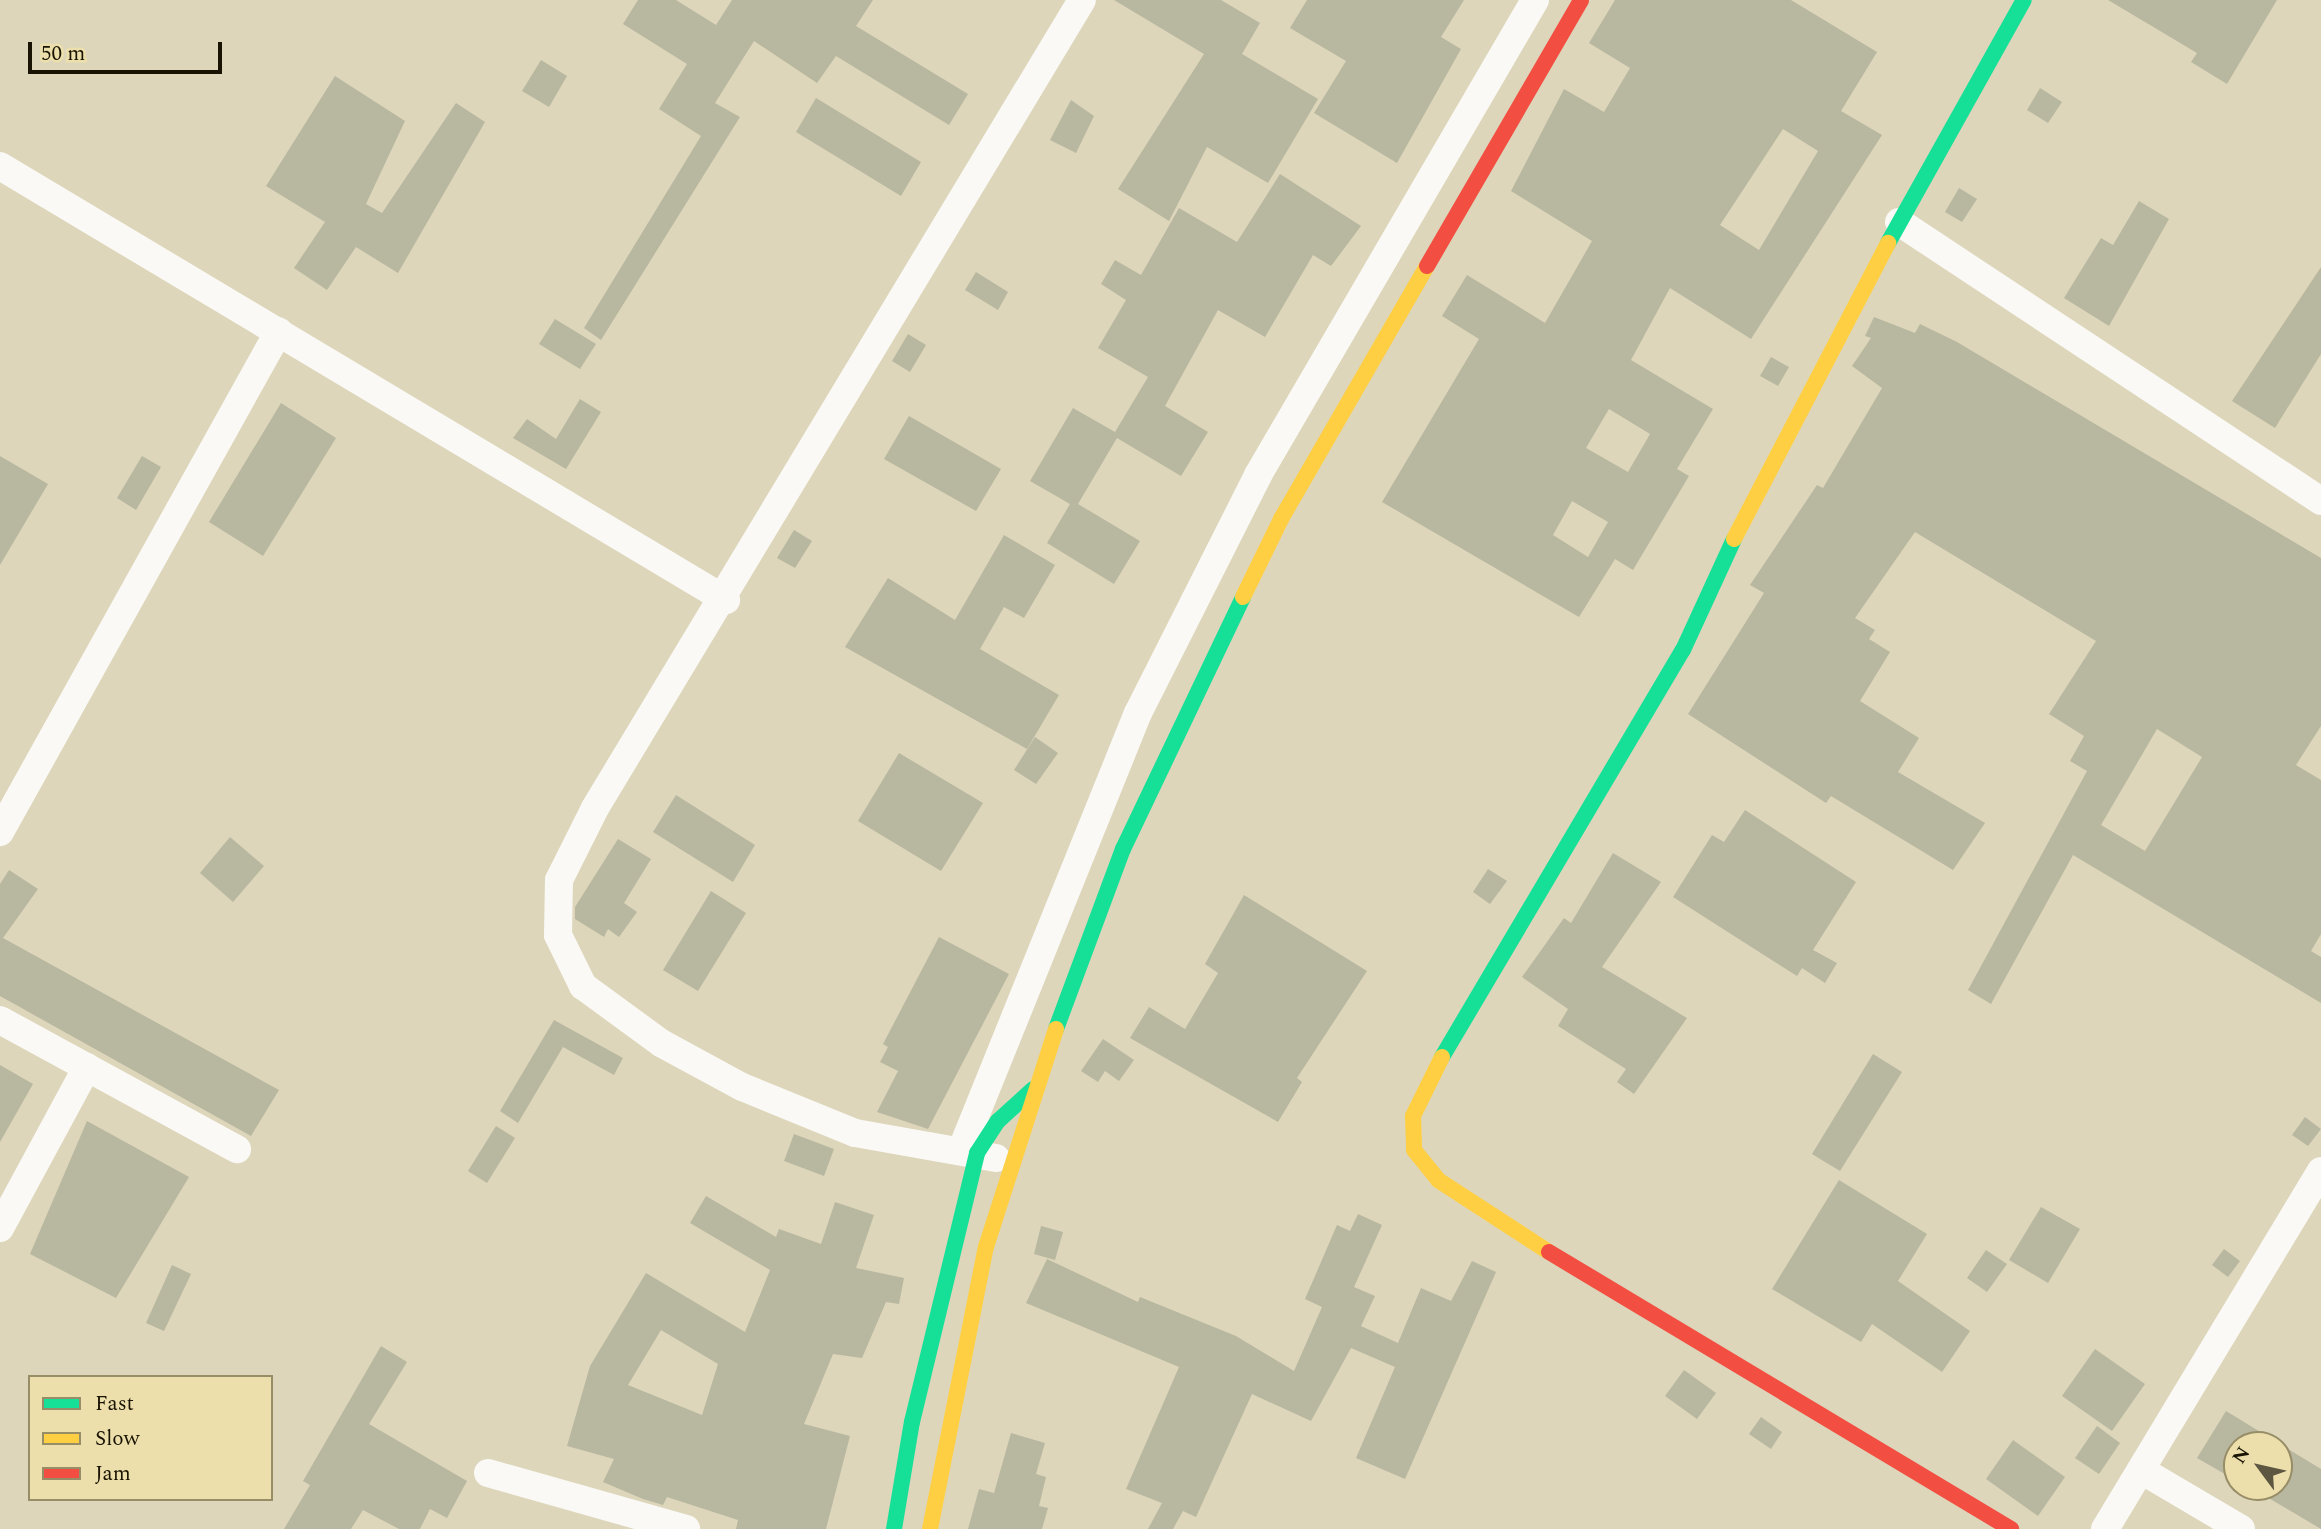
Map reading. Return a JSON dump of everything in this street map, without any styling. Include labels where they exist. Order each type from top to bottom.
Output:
[{"type":"main road","points":[[930,1529],[950,1405],[1034,1088],[1123,849],[1281,519],[1581,0]]},
{"type":"main road","points":[[2011,1529],[1484,1213],[1438,1180],[1414,1150],[1413,1116],[1427,1081],[1683,650],[1746,514],[1899,222],[2024,0]]},
{"type":"main road","points":[[894,1529],[912,1422],[969,1152],[1034,1088]]},
{"type":"street","points":[[1013,1163],[969,1152],[855,1133],[719,1074],[661,1043],[583,985],[558,935],[565,868],[1083,0]]},
{"type":"street","points":[[969,1152],[1144,700],[1258,475],[1535,0]]},
{"type":"street","points":[[0,166],[726,600]]},
{"type":"street","points":[[1899,222],[2321,501]]},
{"type":"street","points":[[0,832],[279,331]]},
{"type":"street","points":[[0,1020],[237,1149]]},
{"type":"street","points":[[0,1227],[87,1067]]},
{"type":"street","points":[[2105,1529],[2321,1171]]},
{"type":"street","points":[[2141,1469],[2241,1529]]},
{"type":"street","points":[[488,1473],[686,1529]]},
{"type":"building","points":[[638,0],[676,0],[716,25],[732,0],[873,0],[856,26],[968,94],[949,125],[836,56],[817,83],[754,41],[715,103],[740,117],[601,340],[584,328],[701,136],[659,109],[687,64],[623,24]]},
{"type":"building","points":[[1114,0],[1221,0],[1260,23],[1242,54],[1318,99],[1268,183],[1207,147],[1169,221],[1118,189],[1204,54]]},
{"type":"building","points":[[1307,0],[1464,0],[1441,37],[1461,49],[1397,163],[1314,113],[1346,61],[1290,28]]},
{"type":"building","points":[[1615,0],[1791,0],[1877,52],[1841,111],[1882,135],[1751,339],[1670,288],[1631,360],[1713,409],[1677,469],[1689,476],[1633,570],[1615,559],[1579,617],[1382,502],[1479,339],[1442,316],[1467,275],[1545,323],[1592,241],[1511,191],[1564,89],[1604,112],[1630,68],[1589,43]],"holes":[[[1783,129],[1818,151],[1759,250],[1720,225]],[[1609,409],[1650,434],[1628,472],[1586,448]],[[1572,501],[1608,522],[1588,557],[1553,535]]]},
{"type":"building","points":[[2108,0],[2277,0],[2227,84],[2191,62],[2197,53]]},
{"type":"building","points":[[541,60],[567,76],[549,107],[522,91]]},
{"type":"building","points":[[335,76],[405,121],[366,204],[382,213],[456,103],[485,122],[398,273],[356,247],[327,290],[294,268],[325,222],[266,186]]},
{"type":"building","points":[[2040,88],[2062,102],[2048,123],[2027,110]]},
{"type":"building","points":[[816,98],[921,162],[901,196],[796,132]]},
{"type":"building","points":[[1071,100],[1094,116],[1076,153],[1050,140]]},
{"type":"building","points":[[1280,174],[1361,226],[1331,266],[1313,255],[1265,337],[1218,310],[1165,406],[1208,432],[1181,476],[1117,438],[1078,504],[1140,541],[1114,584],[1047,543],[1070,504],[1030,481],[1073,408],[1115,432],[1148,377],[1098,348],[1126,300],[1101,284],[1115,260],[1141,275],[1179,208],[1237,242]]},
{"type":"building","points":[[1959,188],[1977,199],[1962,222],[1945,212]]},
{"type":"building","points":[[2139,201],[2169,219],[2109,326],[2064,298],[2101,238],[2113,245]]},
{"type":"building","points":[[2321,267],[2321,354],[2275,428],[2232,401]]},
{"type":"building","points":[[976,272],[1008,292],[998,310],[965,290]]},
{"type":"building","points":[[1874,317],[1915,333],[1920,324],[1957,342],[2321,558],[2321,726],[2296,765],[2321,780],[2321,934],[2311,951],[2321,957],[2321,1003],[2073,855],[1991,1004],[1968,990],[2087,771],[2070,761],[2084,736],[2049,714],[2096,641],[1915,532],[1855,618],[1875,630],[1869,639],[1890,652],[1860,701],[1919,738],[1898,772],[1985,823],[1953,870],[1831,796],[1826,803],[1688,714],[1764,593],[1750,585],[1817,485],[1823,488],[1882,388],[1852,366],[1871,338],[1865,336]],"holes":[[[2157,729],[2202,757],[2145,851],[2101,825]]]},
{"type":"building","points":[[555,319],[596,344],[580,369],[539,344]]},
{"type":"building","points":[[908,334],[926,345],[910,372],[892,361]]},
{"type":"building","points":[[1771,357],[1789,367],[1778,386],[1760,376]]},
{"type":"building","points":[[580,399],[601,412],[566,469],[513,438],[527,419],[556,439]]},
{"type":"building","points":[[281,403],[336,438],[263,556],[209,522]]},
{"type":"building","points":[[909,416],[1001,469],[976,511],[884,459]]},
{"type":"building","points":[[0,456],[48,484],[0,565]]},
{"type":"building","points":[[142,456],[161,467],[136,510],[117,498]]},
{"type":"building","points":[[794,530],[812,541],[795,568],[777,558]]},
{"type":"building","points":[[1004,535],[1055,565],[1024,618],[1004,607],[980,649],[1059,695],[1027,749],[845,647],[888,578],[955,620]]},
{"type":"building","points":[[1035,737],[1058,753],[1036,784],[1014,770]]},
{"type":"building","points":[[899,753],[983,803],[941,871],[858,821]]},
{"type":"building","points":[[676,795],[755,845],[733,882],[653,832]]},
{"type":"building","points":[[1745,810],[1856,882],[1813,950],[1837,963],[1825,983],[1802,968],[1797,976],[1673,897],[1712,835],[1724,842]]},
{"type":"building","points":[[230,837],[264,866],[233,902],[200,873]]},
{"type":"building","points":[[618,839],[651,859],[624,903],[637,912],[619,937],[608,929],[604,937],[575,919],[575,907]]},
{"type":"building","points":[[1613,853],[1661,882],[1602,967],[1687,1018],[1634,1094],[1617,1082],[1626,1069],[1558,1026],[1568,1009],[1522,977],[1564,918],[1571,923]]},
{"type":"building","points":[[1488,869],[1507,881],[1490,904],[1473,892]]},
{"type":"building","points":[[9,870],[38,889],[3,938],[279,1090],[251,1136],[0,996],[0,884]]},
{"type":"building","points":[[711,891],[746,913],[698,991],[663,970]]},
{"type":"building","points":[[1244,895],[1367,971],[1297,1078],[1302,1082],[1278,1122],[1130,1038],[1149,1007],[1185,1029],[1218,973],[1205,964]]},
{"type":"building","points":[[939,937],[1009,974],[928,1129],[877,1112],[898,1071],[880,1062],[888,1047],[883,1044]]},
{"type":"building","points":[[554,1020],[623,1058],[614,1075],[563,1047],[518,1123],[500,1111]]},
{"type":"building","points":[[1103,1039],[1134,1060],[1119,1081],[1105,1071],[1098,1082],[1081,1071]]},
{"type":"building","points":[[1873,1054],[1902,1072],[1840,1171],[1812,1154]]},
{"type":"building","points":[[0,1065],[33,1084],[0,1142]]},
{"type":"building","points":[[2305,1117],[2321,1129],[2308,1146],[2292,1135]]},
{"type":"building","points":[[87,1121],[189,1177],[116,1298],[30,1254]]},
{"type":"building","points":[[496,1126],[515,1138],[487,1183],[468,1171]]},
{"type":"building","points":[[794,1134],[834,1149],[824,1176],[784,1161]]},
{"type":"building","points":[[1839,1180],[1927,1234],[1898,1281],[1970,1331],[1942,1372],[1872,1324],[1861,1342],[1772,1289]]},
{"type":"building","points":[[706,1196],[776,1237],[779,1229],[821,1244],[835,1202],[874,1215],[856,1268],[904,1278],[899,1304],[886,1302],[862,1358],[833,1354],[804,1424],[850,1436],[826,1529],[736,1529],[738,1520],[667,1497],[663,1505],[603,1482],[614,1459],[567,1446],[590,1366],[646,1273],[745,1332],[770,1270],[690,1223]],"holes":[[[661,1330],[718,1364],[702,1415],[628,1385]]]},
{"type":"building","points":[[2041,1207],[2080,1229],[2048,1283],[2009,1260]]},
{"type":"building","points":[[1358,1214],[1382,1225],[1354,1287],[1375,1296],[1361,1326],[1398,1343],[1421,1288],[1451,1301],[1472,1261],[1496,1272],[1405,1479],[1356,1458],[1395,1367],[1351,1348],[1311,1421],[1252,1394],[1196,1517],[1183,1511],[1173,1529],[1148,1529],[1162,1503],[1126,1489],[1179,1367],[1026,1303],[1047,1259],[1138,1302],[1140,1297],[1236,1336],[1294,1371],[1322,1307],[1305,1299],[1337,1225],[1350,1231]]},
{"type":"building","points":[[1041,1226],[1063,1232],[1055,1260],[1034,1254]]},
{"type":"building","points":[[2224,1249],[2240,1261],[2228,1277],[2212,1265]]},
{"type":"building","points":[[1986,1250],[2007,1264],[1987,1292],[1967,1278]]},
{"type":"building","points":[[172,1265],[191,1274],[164,1331],[146,1323]]},
{"type":"building","points":[[381,1346],[407,1362],[369,1424],[467,1481],[447,1518],[430,1509],[420,1529],[399,1529],[363,1510],[351,1529],[284,1529],[310,1485],[303,1481]]},
{"type":"building","points":[[2095,1349],[2145,1384],[2112,1431],[2062,1396]]},
{"type":"building","points":[[1684,1370],[1716,1393],[1697,1419],[1665,1396]]},
{"type":"building","points":[[2226,1411],[2259,1431],[2223,1431],[2223,1473],[2197,1458]]},
{"type":"building","points":[[1761,1417],[1782,1432],[1771,1449],[1749,1434]]},
{"type":"building","points":[[2097,1426],[2120,1443],[2099,1474],[2075,1458]]},
{"type":"building","points":[[1011,1433],[1045,1443],[1036,1474],[1046,1477],[1039,1506],[1048,1508],[1042,1529],[968,1529],[979,1489],[994,1493]]},
{"type":"building","points":[[2013,1440],[2065,1477],[2038,1516],[1986,1479]]},
{"type":"building","points":[[2293,1452],[2321,1469],[2321,1529],[2274,1501],[2293,1501]]},
{"type":"traffic: fast","points":[[1888,243],[2024,0]]},
{"type":"traffic: fast","points":[[1442,1057],[1683,650],[1734,539]]},
{"type":"traffic: fast","points":[[1056,1029],[1123,849],[1243,597]]},
{"type":"traffic: fast","points":[[894,1529],[912,1422],[977,1153],[998,1121],[1033,1089]]},
{"type":"traffic: slow","points":[[1734,539],[1888,243]]},
{"type":"traffic: slow","points":[[1243,597],[1281,519],[1427,266]]},
{"type":"traffic: slow","points":[[930,1529],[986,1247],[1056,1029]]},
{"type":"traffic: slow","points":[[1442,1057],[1413,1116],[1414,1150],[1438,1180],[1549,1252]]},
{"type":"traffic: jam","points":[[1427,266],[1581,0]]},
{"type":"traffic: jam","points":[[1549,1252],[2011,1529]]}]
